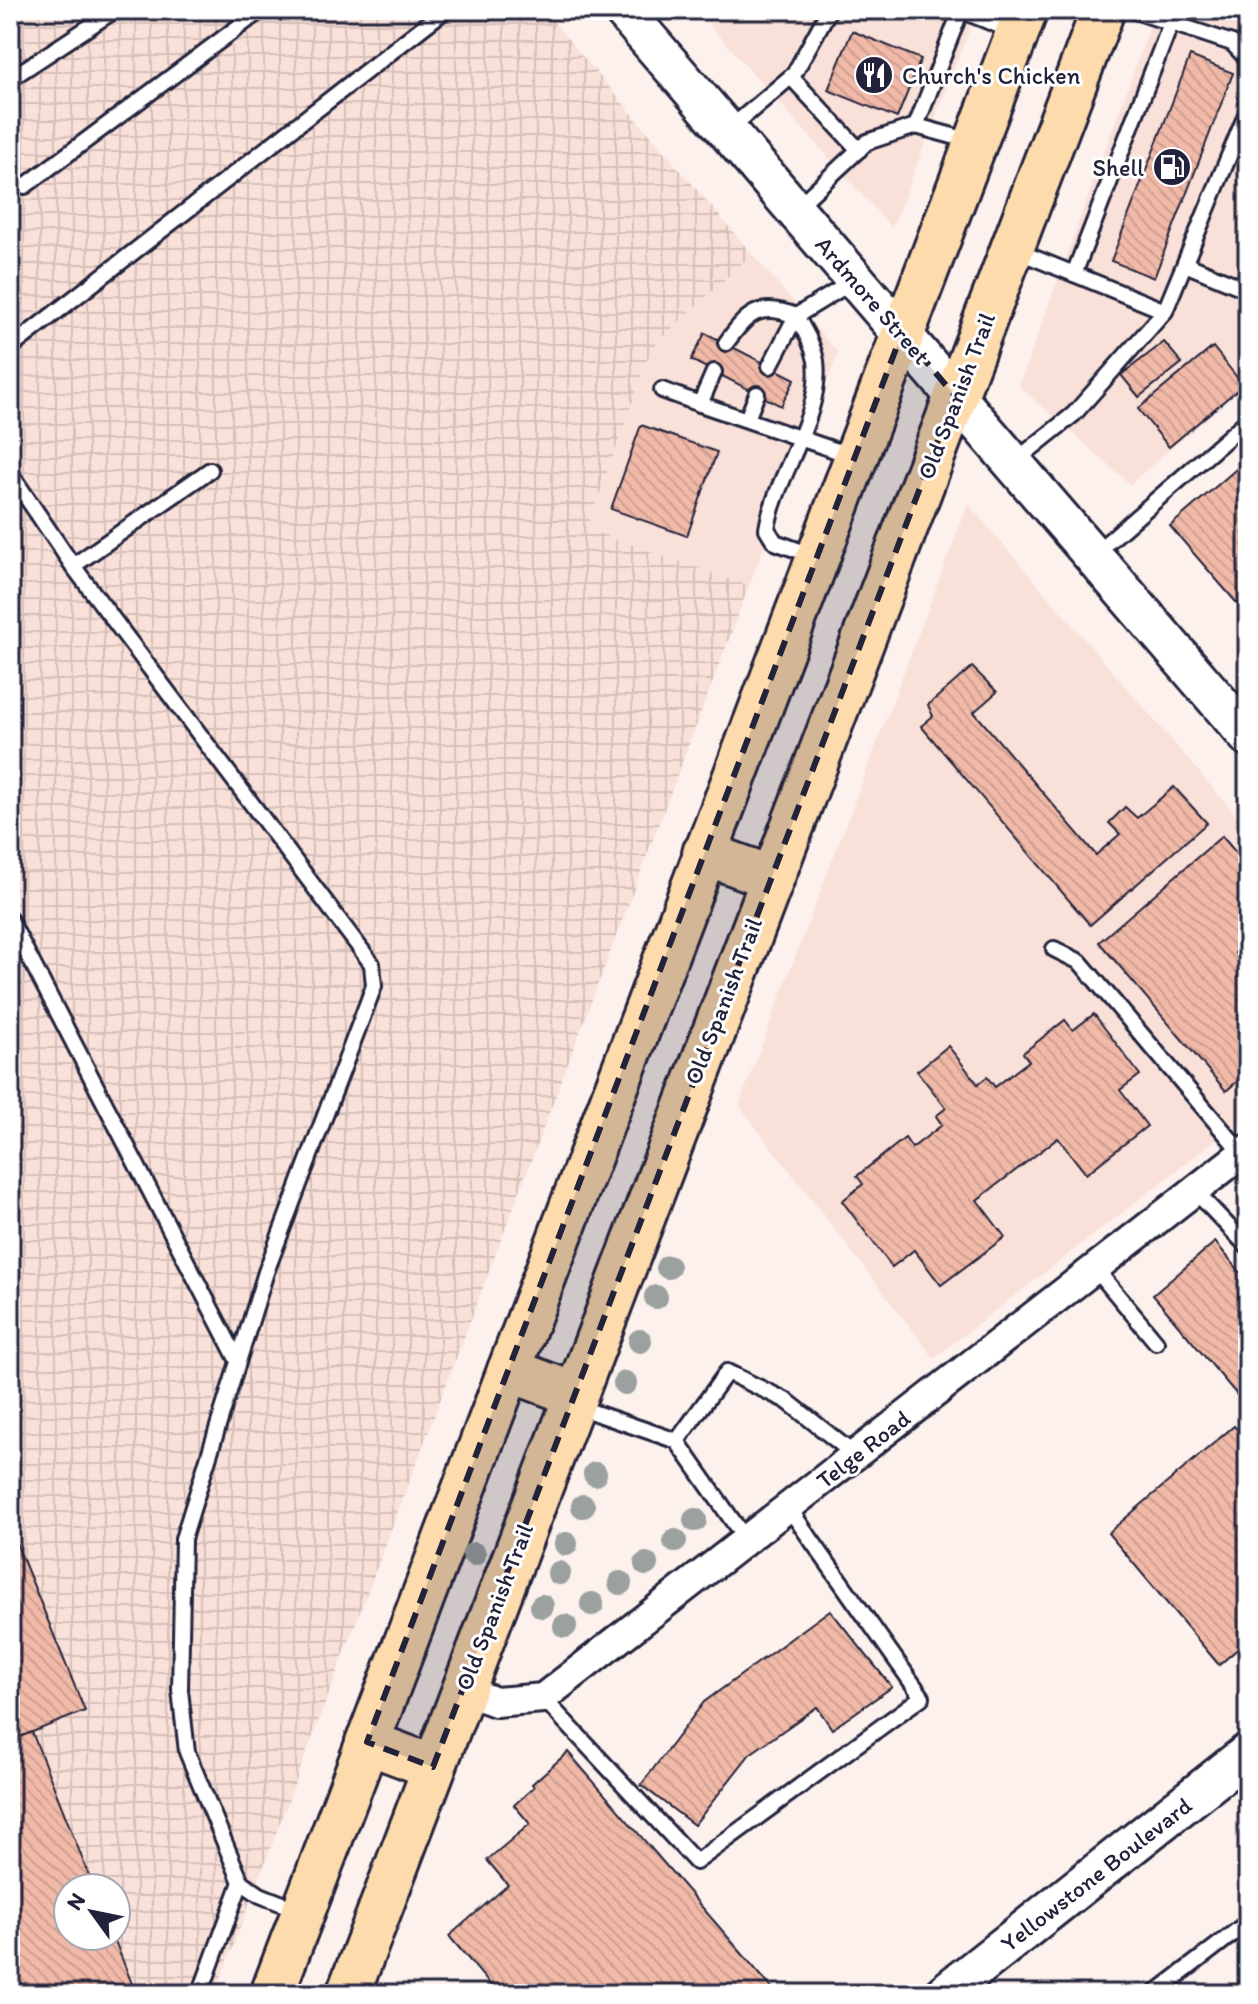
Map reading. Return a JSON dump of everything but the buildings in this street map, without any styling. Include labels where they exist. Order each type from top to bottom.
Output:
[{"type":"main road","name":"Old Spanish Trail","points":[[348,1994],[770,877],[1103,10]]},
{"type":"main road","points":[[272,1994],[1021,21]]},
{"type":"main road","points":[[704,853],[770,877]]},
{"type":"main road","points":[[509,1370],[573,1399]]},
{"type":"main road","points":[[367,1742],[433,1767]]},
{"type":"street","name":"Ardmore Street","points":[[623,10],[1248,736]]},
{"type":"street","name":"Telge Road","points":[[543,1698],[1245,1151]]},
{"type":"street","points":[[463,1690],[496,1702],[543,1698]]},
{"type":"street","name":"Yellowstone Boulevard","points":[[944,1994],[1248,1753]]},
{"type":"lane","points":[[10,79],[115,10]]},
{"type":"lane","points":[[10,183],[25,186],[261,10]]},
{"type":"lane","points":[[10,348],[445,10]]},
{"type":"lane","points":[[727,131],[791,77],[829,10]]},
{"type":"lane","points":[[916,126],[960,10],[1021,21]]},
{"type":"lane","points":[[1132,10],[1232,43],[1248,60]]},
{"type":"lane","points":[[1074,274],[1171,23]]},
{"type":"lane","points":[[791,77],[859,150]]},
{"type":"lane","points":[[1013,463],[1074,414],[1165,311],[1248,110]]},
{"type":"lane","points":[[794,209],[867,142],[916,126],[976,143]]},
{"type":"lane","points":[[1013,249],[1165,311]]},
{"type":"lane","points":[[1185,264],[1248,290]]},
{"type":"lane","points":[[770,366],[796,316],[855,280]]},
{"type":"lane","points":[[726,343],[740,324],[757,310],[777,308],[796,316],[811,343],[816,362],[815,388],[767,529],[775,542],[817,556]]},
{"type":"lane","points":[[700,404],[714,372]]},
{"type":"lane","points":[[662,390],[855,458]]},
{"type":"lane","points":[[747,419],[757,394]]},
{"type":"lane","points":[[1093,555],[1248,420]]},
{"type":"lane","points":[[73,566],[210,470]]},
{"type":"lane","points":[[10,473],[16,496],[73,566],[372,964],[374,986],[266,1272],[183,1539],[180,1690],[187,1752],[241,1882],[260,1895],[302,1912]]},
{"type":"lane","points":[[10,920],[238,1361]]},
{"type":"lane","points":[[1054,949],[1080,962],[1245,1151]]},
{"type":"lane","points":[[1194,1190],[1248,1247]]},
{"type":"lane","points":[[1094,1267],[1156,1342]]},
{"type":"lane","points":[[677,1441],[727,1372],[787,1401],[855,1455]]},
{"type":"lane","points":[[573,1399],[677,1441],[746,1540]]},
{"type":"lane","points":[[543,1698],[696,1862],[922,1697],[788,1507]]},
{"type":"lane","points":[[200,1994],[241,1882]]},
{"type":"lane","points":[[1154,1994],[1248,1922]]},
{"type":"highlighted area","points":[[902,333],[955,396],[433,1767],[367,1742]]},
{"type":"shaded area","points":[[10,10],[543,10],[752,254],[652,347],[587,529],[749,586],[215,1994],[10,1994]]},
{"type":"shaded area","points":[[696,10],[977,10],[892,228]]},
{"type":"shaded area","points":[[1156,10],[1248,10],[1248,382],[1130,484],[1019,386]]},
{"type":"shaded area","points":[[752,254],[838,353],[749,586],[587,529],[652,347]]},
{"type":"shaded area","points":[[968,504],[1248,829],[1248,1115],[934,1358],[739,1105]]},
{"type":"place","name":"Church's Chicken","points":[[874,75]]},
{"type":"place","name":"Shell","points":[[1172,167]]}]
